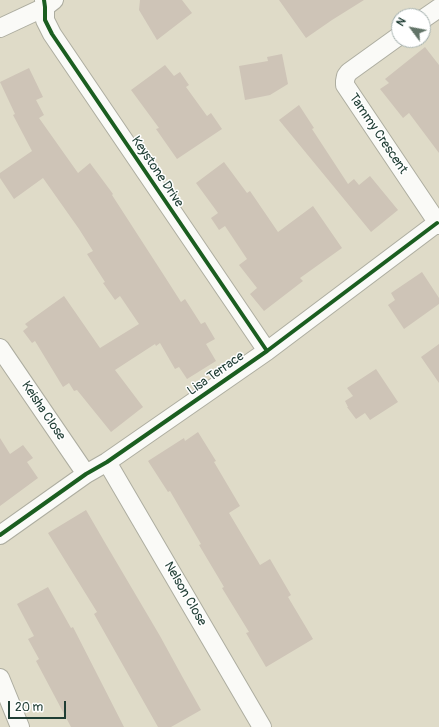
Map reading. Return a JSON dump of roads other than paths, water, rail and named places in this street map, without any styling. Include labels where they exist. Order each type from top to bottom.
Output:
[{"type":"street","points":[[0,28],[48,2]]},
{"type":"street","name":"Keystone Drive","points":[[48,2],[46,20],[52,34],[267,351]]},
{"type":"street","name":"Tammy Crescent","points":[[391,42],[349,72],[346,76],[345,85],[438,224]]},
{"type":"street","name":"Lisa Terrace","points":[[0,534],[267,351],[438,224]]},
{"type":"street","name":"Keisha Close","points":[[0,348],[86,474]]},
{"type":"street","name":"Nelson Close","points":[[107,462],[262,727]]},
{"type":"street","points":[[0,678],[20,727]]}]
